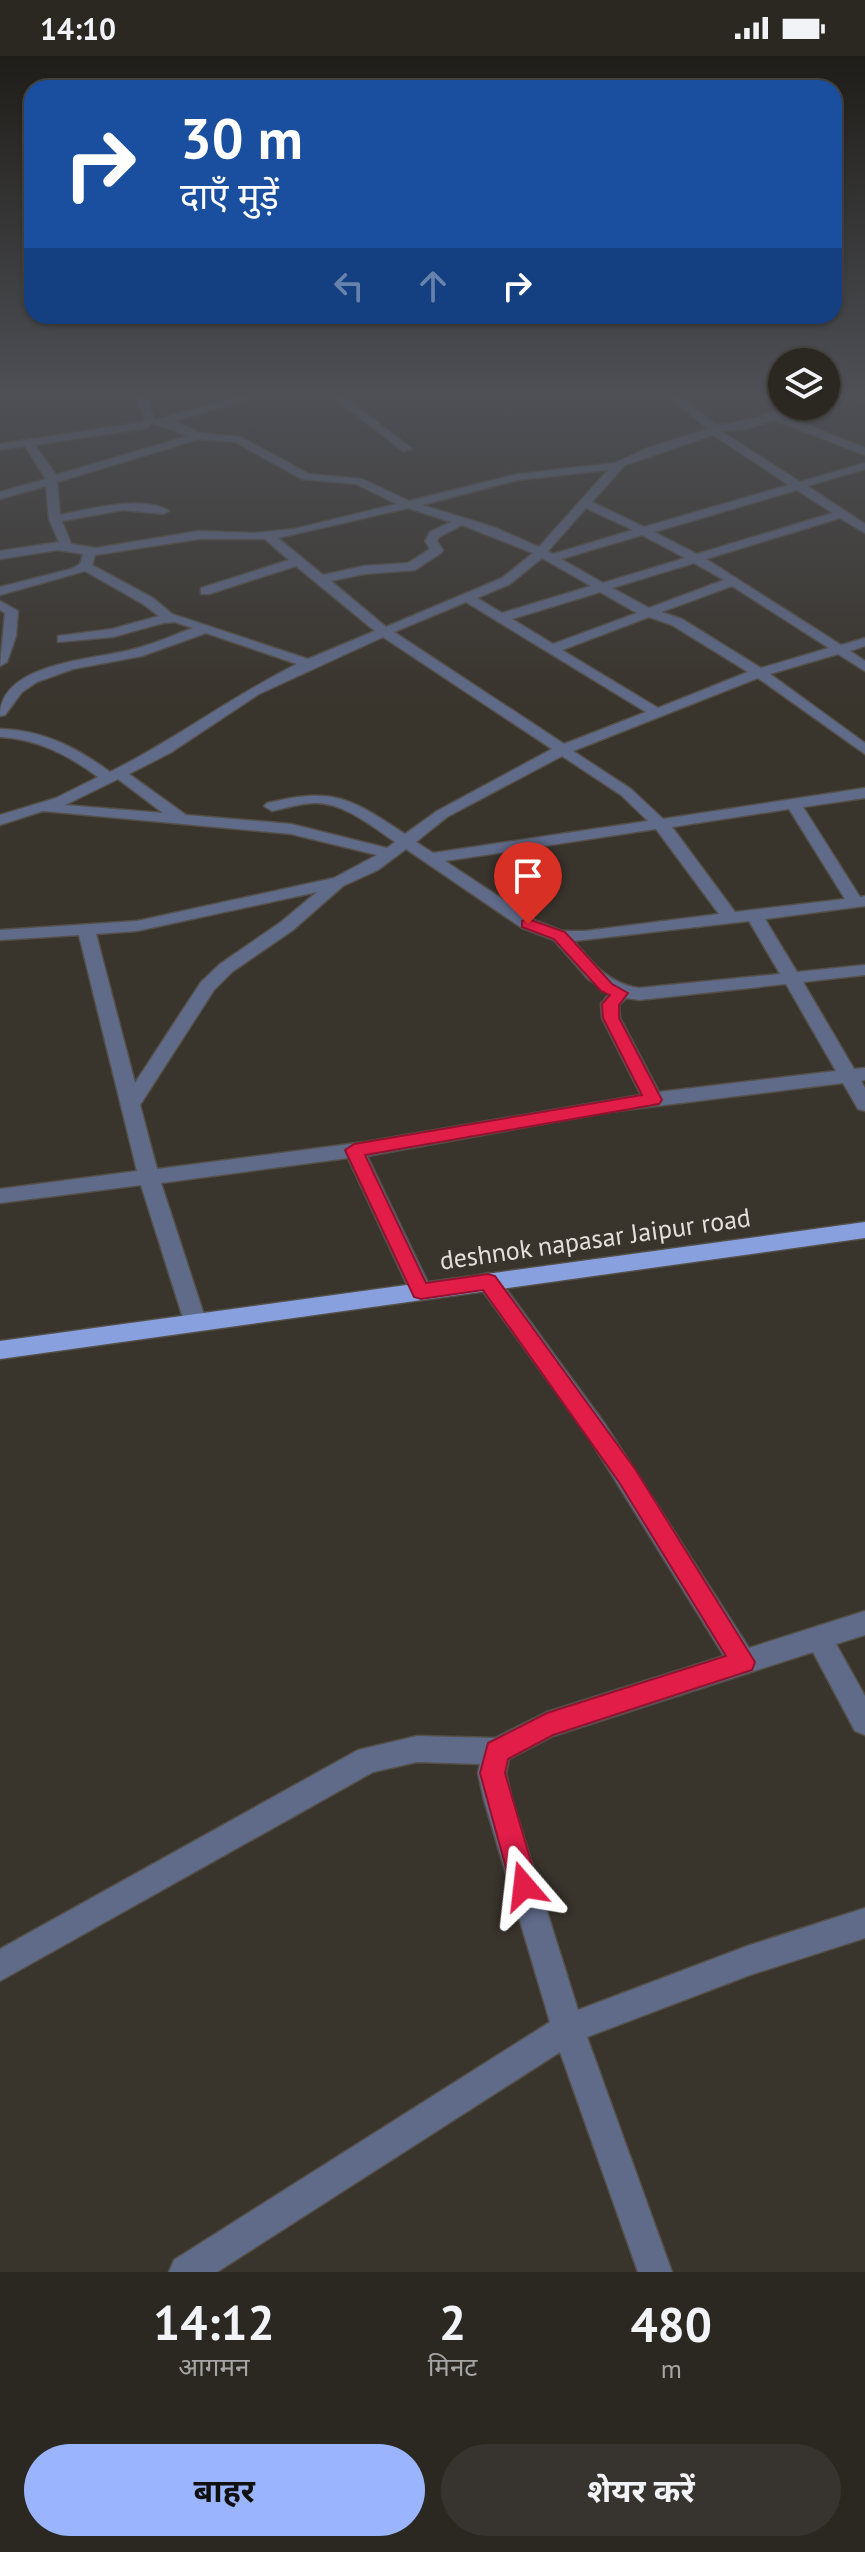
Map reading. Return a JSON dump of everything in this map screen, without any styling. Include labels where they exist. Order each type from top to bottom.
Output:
[{"type":"main road","name":"deshnok napasar Jaipur road","points":[[0,1350],[865,1230]]},
{"type":"street","points":[[53,498],[55,519],[66,546]]},
{"type":"street","points":[[395,498],[546,555],[649,613],[677,622],[759,673],[865,750]]},
{"type":"street","points":[[0,555],[66,546],[90,552],[199,535],[268,536],[318,528],[425,498]]},
{"type":"street","points":[[546,555],[588,498]]},
{"type":"street","points":[[0,820],[44,808],[114,775],[165,750],[254,691],[383,631],[506,581],[546,555],[648,530],[753,498]]},
{"type":"street","points":[[818,498],[865,529]]},
{"type":"street","points":[[584,503],[648,530],[700,559],[865,667]]},
{"type":"street","points":[[55,519],[123,507],[163,511]]},
{"type":"street","points":[[501,618],[842,514]]},
{"type":"street","points":[[320,580],[364,570],[418,564],[437,550],[431,541],[434,535],[460,522]]},
{"type":"street","points":[[268,536],[383,631],[626,792],[660,823],[730,917]]},
{"type":"street","points":[[0,591],[60,577],[85,566],[90,552]]},
{"type":"street","points":[[205,591],[298,561]]},
{"type":"street","points":[[85,566],[148,601],[169,618],[309,664]]},
{"type":"street","points":[[552,649],[733,581]]},
{"type":"street","points":[[468,598],[657,713]]},
{"type":"street","points":[[0,605],[12,611],[9,636],[0,662]]},
{"type":"street","points":[[63,639],[113,633],[169,618]]},
{"type":"street","points":[[0,712],[17,689],[32,679],[62,668],[137,653],[206,628]]},
{"type":"street","points":[[0,935],[137,926],[339,882],[372,867],[442,814],[562,750],[759,673],[865,642]]},
{"type":"street","points":[[0,733],[29,735],[51,742],[114,775],[182,820]]},
{"type":"street","points":[[433,858],[865,793]]},
{"type":"street","points":[[272,806],[312,798],[330,799],[370,818],[398,849]]},
{"type":"street","points":[[44,808],[291,829],[398,849],[433,858],[528,924],[560,936],[585,936],[860,902],[793,804]]},
{"type":"street","points":[[131,1104],[207,986],[339,882]]},
{"type":"street","points":[[754,914],[792,978],[857,1075],[865,1104]]},
{"type":"street","points":[[87,931],[149,1178],[195,1321]]},
{"type":"street","points":[[560,936],[606,987],[620,993],[865,970]]},
{"type":"street","points":[[620,993],[610,1004],[611,1018],[653,1100]]},
{"type":"street","points":[[0,1196],[354,1150],[608,1105],[857,1075]]},
{"type":"street","points":[[354,1150],[421,1291]]},
{"type":"street","points":[[488,1281],[627,1476],[743,1662]]},
{"type":"street","points":[[0,1966],[368,1760],[417,1749],[497,1751],[547,1725],[865,1623]]},
{"type":"street","points":[[819,1638],[865,1722]]},
{"type":"street","points":[[497,1751],[492,1773],[498,1800],[568,2029],[655,2272]]},
{"type":"street","points":[[186,2272],[568,2029],[750,1960],[865,1923]]},
{"type":"route","points":[[524,1886],[492,1773],[497,1751],[547,1725],[743,1662],[597,1431],[488,1281],[421,1291],[354,1150],[608,1105],[653,1100],[611,1018],[610,1004],[620,993],[606,987],[560,936],[528,924]]}]
